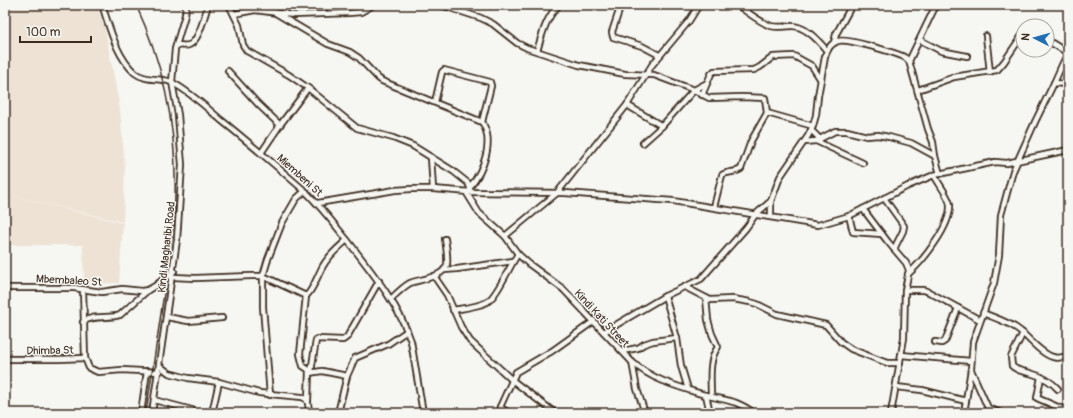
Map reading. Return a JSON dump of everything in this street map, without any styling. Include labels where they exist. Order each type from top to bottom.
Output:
[{"type":"street","name":"Miembeni St","points":[[102,5],[112,37],[126,63],[136,74],[142,77],[172,82],[203,104],[318,203],[379,281],[391,299],[411,341],[423,413]]},
{"type":"street","name":"Kindi Magharibi Road","points":[[152,413],[174,270],[182,165],[178,114],[172,82],[177,45],[186,5]]},
{"type":"street","points":[[177,45],[190,45],[193,42],[197,36],[208,5]]},
{"type":"street","name":"Kindi Kati Street","points":[[229,5],[239,25],[241,42],[244,48],[308,88],[357,128],[413,146],[462,177],[468,183],[469,191],[479,213],[505,236],[518,254],[529,264],[563,289],[643,372],[688,389],[735,401],[754,413]]},
{"type":"street","points":[[283,14],[286,5]]},
{"type":"street","points":[[234,14],[255,10],[283,14],[361,12],[373,5]]},
{"type":"street","points":[[442,5],[481,18],[493,24],[517,43],[527,48],[579,65],[624,74],[654,75],[712,98],[765,98],[767,113],[751,141],[741,169],[722,175],[714,207]]},
{"type":"street","points":[[537,51],[550,14],[559,5]]},
{"type":"street","points":[[621,5],[612,32],[613,38],[642,46],[659,55]]},
{"type":"street","points":[[505,236],[557,193],[627,105],[645,74],[659,55],[689,21],[699,5]]},
{"type":"street","points":[[737,5],[763,23],[778,27],[792,26],[800,28],[817,39],[827,51]]},
{"type":"street","points":[[834,43],[836,34],[852,5]]},
{"type":"street","points":[[909,61],[936,5]]},
{"type":"street","points":[[274,12],[328,44],[350,52],[359,58],[382,81],[435,102],[464,116],[482,122],[486,128],[488,136],[487,146],[481,171],[469,191]]},
{"type":"street","points":[[986,36],[990,72]]},
{"type":"street","points":[[771,216],[772,201],[780,177],[812,128],[816,115],[818,96],[827,51],[834,43],[841,40],[902,56],[909,61],[933,142],[940,174]]},
{"type":"street","points":[[920,40],[941,51],[967,56]]},
{"type":"street","points":[[964,413],[971,369],[973,342],[994,283],[1003,204],[1018,159],[1068,53],[1055,45]]},
{"type":"street","points":[[918,90],[954,77],[990,72],[1000,68],[1015,46]]},
{"type":"street","points":[[702,95],[711,74],[714,71],[754,70],[773,57],[794,56],[812,66],[821,80]]},
{"type":"street","points":[[435,102],[442,72],[444,70],[490,82],[490,90],[482,122]]},
{"type":"street","points":[[228,71],[258,104],[280,125]]},
{"type":"street","points":[[643,143],[662,126],[694,90],[707,83]]},
{"type":"street","points":[[1054,84],[1068,83]]},
{"type":"street","points":[[261,153],[308,88]]},
{"type":"street","points":[[627,105],[662,126]]},
{"type":"street","points":[[767,113],[812,128],[818,140],[863,163]]},
{"type":"street","points":[[804,142],[818,140],[830,132],[847,131],[867,136],[884,136],[911,144],[935,156]]},
{"type":"street","points":[[318,203],[395,190],[433,189],[557,193],[673,201],[771,216],[818,225],[848,216],[908,186],[934,175],[995,162],[1007,163],[1018,159],[1068,150]]},
{"type":"street","points":[[431,157],[433,189]]},
{"type":"street","points":[[908,274],[918,266],[930,251],[948,217],[950,206],[949,200],[934,175]]},
{"type":"street","points":[[270,395],[263,306],[263,276],[282,223],[296,199],[305,191]]},
{"type":"street","points":[[884,198],[904,226],[903,232],[894,249]]},
{"type":"street","points":[[604,332],[665,296],[700,279],[746,228],[756,214],[772,201]]},
{"type":"street","points":[[863,209],[906,263],[909,270],[905,290],[905,322],[900,363],[891,413]]},
{"type":"street","points":[[848,216],[853,232],[882,234]]},
{"type":"street","points":[[444,270],[447,264],[445,239]]},
{"type":"street","points":[[310,372],[303,366],[300,354],[306,296],[311,292],[317,276],[330,256],[347,240]]},
{"type":"street","points":[[453,310],[476,306],[488,302],[498,289],[518,254]]},
{"type":"street","points":[[391,299],[409,284],[434,276],[444,270],[514,261]]},
{"type":"street","points":[[83,322],[94,318],[115,317],[120,315],[148,290],[174,270]]},
{"type":"street","points":[[173,277],[263,276],[306,296]]},
{"type":"street","points":[[434,276],[447,295],[461,327],[470,340],[512,380],[555,413]]},
{"type":"street","points":[[309,413],[308,402],[310,372],[316,340],[343,340],[347,337],[379,281]]},
{"type":"street","points":[[685,287],[714,301],[733,300],[750,302],[777,314],[826,325],[851,349],[887,363],[900,363]]},
{"type":"street","name":"Mbembaleo St","points":[[5,288],[83,289],[102,292],[122,289],[148,290]]},
{"type":"street","points":[[83,289],[83,322],[86,344],[85,358]]},
{"type":"street","points":[[905,290],[924,290],[940,297],[980,320]]},
{"type":"street","points":[[665,296],[677,338],[681,366],[688,389]]},
{"type":"street","points":[[706,298],[708,320],[718,347],[713,356],[712,363],[709,395],[710,413]]},
{"type":"street","points":[[935,342],[944,342],[958,308]]},
{"type":"street","points":[[983,313],[1019,329],[1044,353],[1051,357],[1057,358],[1068,356]]},
{"type":"street","points":[[167,317],[188,321],[222,318]]},
{"type":"street","points":[[499,413],[500,407],[514,375],[518,370],[552,351],[594,321]]},
{"type":"street","points":[[338,413],[347,376],[353,360],[357,356],[388,344],[407,331]]},
{"type":"street","points":[[1023,333],[1011,357],[1012,366],[1019,371],[1041,377],[1054,384],[1058,389]]},
{"type":"street","points":[[622,351],[638,348],[644,344],[677,338]]},
{"type":"street","points":[[901,355],[971,361]]},
{"type":"street","name":"Dhimba St","points":[[5,359],[85,358],[89,368],[98,372],[122,370],[159,372]]},
{"type":"street","points":[[632,362],[637,389],[645,413]]},
{"type":"street","points":[[160,366],[165,371],[175,375],[202,381],[219,382],[270,395],[302,397],[306,398],[308,402]]},
{"type":"street","points":[[971,369],[988,408],[1001,413]]},
{"type":"street","points":[[141,413],[147,371]]},
{"type":"street","points":[[310,372],[322,371],[347,376]]},
{"type":"street","points":[[1041,377],[1037,398],[1068,411]]},
{"type":"street","points":[[212,413],[219,382]]},
{"type":"street","points":[[896,387],[922,390],[966,401]]},
{"type":"street","points":[[154,400],[192,410],[195,413]]},
{"type":"street","points":[[500,407],[509,413]]},
{"type":"street","points":[[438,413],[453,413]]},
{"type":"shaded area","points":[[5,5],[96,5],[104,23],[120,110],[125,169],[123,222],[5,194]]},
{"type":"shaded area","points":[[5,194],[123,223],[119,283],[84,284],[83,245],[5,245]]},
{"type":"railway","points":[[136,5],[154,51],[167,99],[174,148],[175,172],[175,197],[171,242],[146,413]]}]
